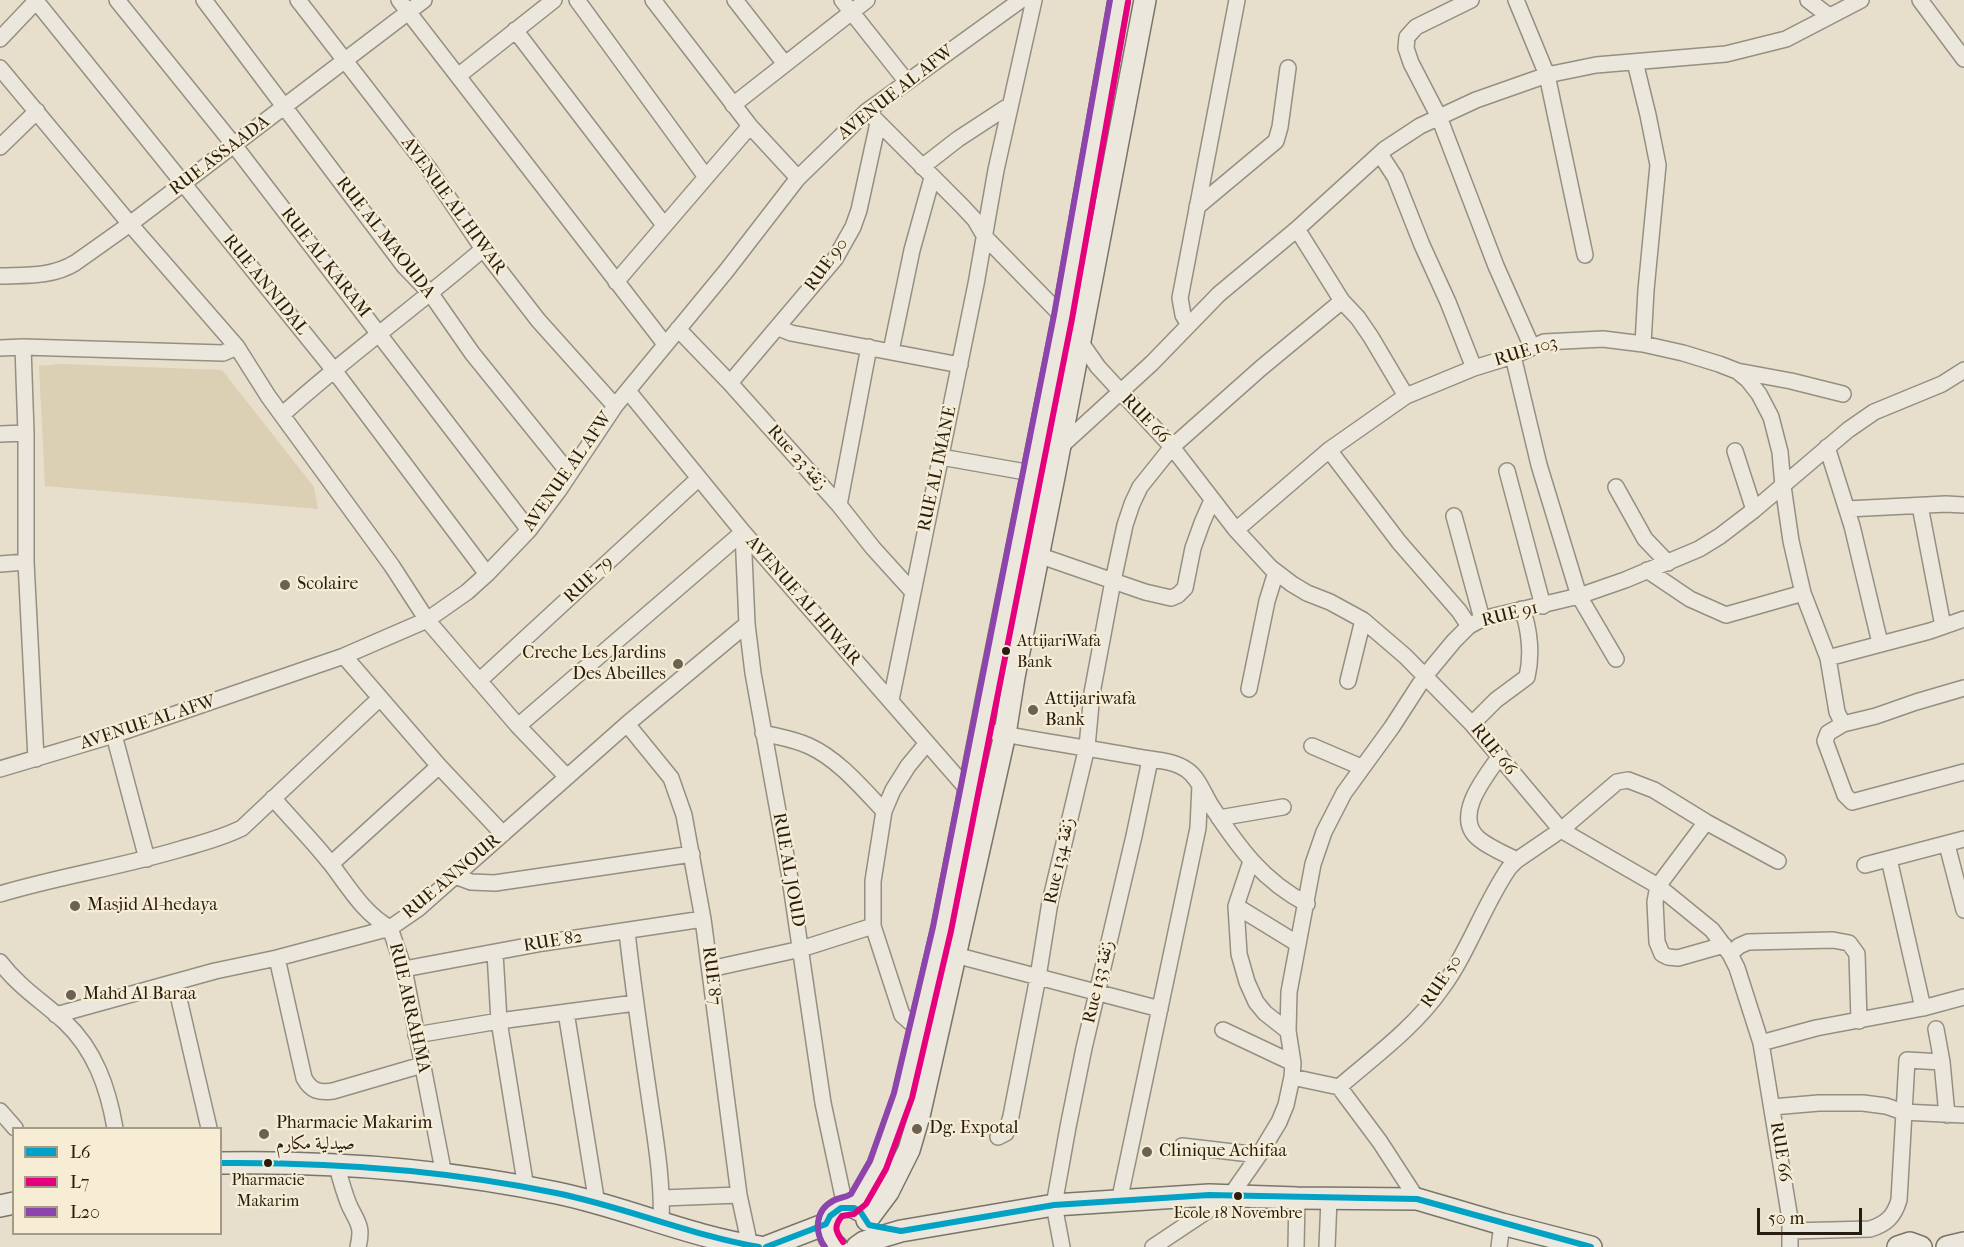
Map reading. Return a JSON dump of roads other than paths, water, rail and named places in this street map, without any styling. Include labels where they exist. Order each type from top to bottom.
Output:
[{"type":"main road","points":[[832,1247],[827,1235],[826,1224],[833,1212],[858,1200],[868,1185],[889,1137],[903,1096],[942,929],[1063,317],[1119,0]]},
{"type":"main road","points":[[865,1233],[909,1150],[919,1116],[1005,734],[1014,677],[1145,0]]},
{"type":"main road","points":[[222,1163],[306,1163],[444,1175],[558,1193],[758,1246],[826,1224]]},
{"type":"main road","points":[[865,1233],[901,1231],[1054,1205],[1231,1195],[1329,1199],[1417,1199],[1591,1247]]},
{"type":"main road","points":[[847,1206],[861,1211],[865,1233]]},
{"type":"main road","points":[[1898,1247],[1910,1243],[1921,1247]]},
{"type":"main road","points":[[1947,1247],[1964,1243]]},
{"type":"street","name":"RUE AL KARAM","points":[[117,0],[234,145],[529,530]]},
{"type":"street","name":"RUE AL MAOUDA","points":[[204,0],[404,266],[431,294],[472,353],[569,473]]},
{"type":"street","name":"AVENUE AL HIWAR","points":[[298,0],[429,170],[483,249],[538,320],[615,406]]},
{"type":"street","name":"RUE ASSAADA","points":[[0,276],[60,271],[130,224],[285,107],[345,60],[403,6],[424,0]]},
{"type":"street","points":[[458,76],[554,0]]},
{"type":"street","points":[[577,0],[705,177]]},
{"type":"street","points":[[653,0],[750,126],[798,177]]},
{"type":"street","points":[[735,0],[785,64]]},
{"type":"street","points":[[734,105],[785,64],[847,6],[867,0]]},
{"type":"street","name":"AVENUE AL AFW","points":[[0,769],[114,735],[345,656],[427,620],[467,592],[529,530],[559,490],[615,406],[727,270],[798,177],[867,111],[1021,0]]},
{"type":"street","name":"RUE AL IMANE","points":[[891,700],[960,365],[1010,105],[1034,0]]},
{"type":"street","points":[[1189,326],[1183,315],[1180,298],[1237,0]]},
{"type":"street","points":[[1472,0],[1416,27],[1407,37],[1406,48],[1411,63],[1439,117],[1496,266],[1532,347]]},
{"type":"street","points":[[1516,0],[1547,75],[1585,255]]},
{"type":"street","points":[[1808,0],[1830,16]]},
{"type":"street","points":[[1059,448],[1152,363],[1219,294],[1402,137],[1476,100],[1547,75],[1596,65],[1707,57],[1747,50],[1786,39],[1861,0]]},
{"type":"street","points":[[1920,0],[1964,59]]},
{"type":"street","points":[[0,39],[37,1]]},
{"type":"street","name":"RUE ANNIDAL","points":[[37,1],[333,369],[487,574]]},
{"type":"street","points":[[403,6],[666,344]]},
{"type":"street","points":[[847,6],[907,82]]},
{"type":"street","points":[[515,30],[664,225]]},
{"type":"street","points":[[1635,62],[1658,165],[1643,344]]},
{"type":"street","points":[[0,68],[130,224],[237,347],[268,396],[392,566],[427,620],[518,726],[567,777]]},
{"type":"street","points":[[1197,207],[1276,141],[1288,68]]},
{"type":"street","points":[[891,351],[927,172],[958,139],[1010,105]]},
{"type":"street","points":[[0,147],[37,111]]},
{"type":"street","points":[[867,111],[975,220],[985,237],[1063,317]]},
{"type":"street","name":"RUE 90","points":[[730,384],[835,259],[853,227],[878,123]]},
{"type":"street","points":[[616,282],[750,126]]},
{"type":"street","points":[[1380,154],[1395,177],[1474,368]]},
{"type":"street","points":[[1297,229],[1342,301],[1358,318],[1406,396]]},
{"type":"street","points":[[283,414],[333,369],[380,335],[483,249]]},
{"type":"street","name":"Rue 134 زنقة","points":[[998,1137],[1006,1133],[1009,1124],[1038,977],[1050,902],[1087,747],[1092,693],[1113,581],[1132,504],[1140,488],[1172,447],[1261,368],[1342,301]]},
{"type":"street","name":"RUE 66","points":[[1063,317],[1098,367],[1172,447],[1236,530],[1276,572],[1307,593],[1330,602],[1363,620],[1425,676],[1472,724],[1560,830],[1658,886],[1705,923],[1727,950],[1743,986],[1761,1043],[1790,1219],[1790,1239]]},
{"type":"street","points":[[779,328],[791,333],[960,365]]},
{"type":"street","name":"Rue 23 زنقة","points":[[678,329],[839,505],[873,548],[912,591]]},
{"type":"street","name":"RUE 103","points":[[1236,530],[1329,450],[1406,396],[1474,368],[1557,340],[1603,339],[1643,344],[1683,353],[1737,371],[1759,394],[1772,417],[1782,461],[1783,486],[1791,541],[1803,593],[1828,658],[1837,712],[1843,724]]},
{"type":"street","points":[[24,347],[26,562],[36,759]]},
{"type":"street","points":[[0,348],[223,353],[237,347]]},
{"type":"street","points":[[839,505],[869,347]]},
{"type":"street","points":[[1513,356],[1539,465],[1579,596],[1616,659]]},
{"type":"street","name":"RUE 91","points":[[1291,1077],[1288,1031],[1289,992],[1313,864],[1324,832],[1344,793],[1361,767],[1392,727],[1425,676],[1454,641],[1475,623],[1579,596],[1699,549],[1754,510],[1827,447],[1874,412],[1942,384],[1964,370]]},
{"type":"street","points":[[1737,371],[1843,394]]},
{"type":"street","name":"AVENUE AL HIWAR","points":[[628,391],[743,532],[969,792]]},
{"type":"street","points":[[0,434],[26,433]]},
{"type":"street","points":[[1827,447],[1847,510],[1880,643]]},
{"type":"street","points":[[1329,450],[1398,542],[1452,603],[1475,623]]},
{"type":"street","points":[[1735,451],[1754,510]]},
{"type":"street","points":[[941,457],[1054,477]]},
{"type":"street","points":[[1507,471],[1543,606]]},
{"type":"street","name":"RUE 79","points":[[480,681],[698,479]]},
{"type":"street","points":[[1616,487],[1627,512],[1645,539],[1668,563]]},
{"type":"street","points":[[1038,555],[1171,598],[1185,588],[1193,548],[1212,500]]},
{"type":"street","points":[[1847,510],[1946,504],[1964,506]]},
{"type":"street","points":[[1920,506],[1943,626]]},
{"type":"street","points":[[1454,516],[1475,623]]},
{"type":"street","points":[[518,726],[743,532]]},
{"type":"street","name":"RUE AL JOUD","points":[[743,532],[747,624],[763,733],[789,872],[823,1102],[847,1206]]},
{"type":"street","points":[[0,564],[26,562]]},
{"type":"street","points":[[1647,570],[1690,599],[1726,615],[1803,593]]},
{"type":"street","points":[[1249,689],[1267,601],[1276,572]]},
{"type":"street","points":[[1472,724],[1496,699],[1527,677],[1527,628],[1522,609]]},
{"type":"street","points":[[1828,658],[1964,619]]},
{"type":"street","points":[[1348,681],[1363,620]]},
{"type":"street","name":"RUE ANNOUR","points":[[56,1015],[215,971],[277,958],[390,928],[419,908],[627,724],[747,624]]},
{"type":"street","points":[[345,656],[440,766],[503,834]]},
{"type":"street","points":[[1964,688],[1843,724],[1828,733],[1825,741],[1845,795],[1852,802],[1860,802],[1964,772]]},
{"type":"street","points":[[0,894],[61,877],[147,859],[242,828],[380,698]]},
{"type":"street","name":"RUE 87","points":[[627,724],[670,778],[684,815],[703,919],[740,1195],[758,1246]]},
{"type":"street","points":[[980,729],[1150,759],[1178,765],[1188,770],[1200,785],[1233,840],[1251,861],[1284,891],[1307,904]]},
{"type":"street","points":[[763,733],[794,740],[811,747],[833,762],[884,811]]},
{"type":"street","points":[[114,735],[147,859]]},
{"type":"street","points":[[918,1026],[902,1015],[873,926],[873,880],[884,811],[893,790],[908,766],[927,743]]},
{"type":"street","points":[[1312,746],[1361,767]]},
{"type":"street","points":[[1500,756],[1475,796],[1469,814],[1469,826],[1479,840],[1517,860]]},
{"type":"street","name":"Rue 133 زنقة","points":[[1054,1205],[1084,1048],[1150,759]]},
{"type":"street","points":[[331,864],[440,766]]},
{"type":"street","name":"RUE 50","points":[[1340,1087],[1414,1021],[1441,989],[1455,969],[1500,881],[1517,860],[1560,830],[1612,785],[1626,780],[1634,781],[1654,790],[1706,822]]},
{"type":"street","points":[[1119,1202],[1198,828],[1200,785]]},
{"type":"street","points":[[969,792],[990,796]]},
{"type":"street","name":"RUE ARRAHMA","points":[[273,798],[331,864],[346,885],[382,924],[390,928],[404,969],[444,1175]]},
{"type":"street","points":[[1220,818],[1283,807]]},
{"type":"street","points":[[1778,861],[1706,822],[1658,886],[1655,918],[1657,942],[1662,954],[1678,958],[1727,950],[1748,942],[1833,940],[1849,943],[1857,954],[1859,1021]]},
{"type":"street","points":[[1866,865],[1964,839]]},
{"type":"street","points":[[1947,844],[1964,910]]},
{"type":"street","points":[[455,876],[471,882],[495,883],[692,854]]},
{"type":"street","points":[[1889,859],[1923,1008]]},
{"type":"street","points":[[1251,861],[1236,906],[1239,954],[1247,982],[1265,1013],[1288,1031]]},
{"type":"street","points":[[1236,906],[1298,944]]},
{"type":"street","name":"RUE 82","points":[[404,969],[543,943],[703,919]]},
{"type":"street","points":[[710,969],[801,949],[873,926]]},
{"type":"street","points":[[627,932],[635,1003],[655,1134],[662,1198],[661,1222]]},
{"type":"street","points":[[495,953],[499,1021],[526,1188]]},
{"type":"street","points":[[955,955],[1160,1009]]},
{"type":"street","points":[[277,958],[304,1078],[311,1088],[320,1092],[333,1091],[422,1065]]},
{"type":"street","points":[[3,972],[56,1015],[86,1045],[104,1082],[115,1127]]},
{"type":"street","points":[[175,982],[209,1127]]},
{"type":"street","points":[[1761,1043],[1816,1028],[1923,1008],[1964,997]]},
{"type":"street","points":[[416,1035],[499,1021],[635,1003]]},
{"type":"street","points":[[566,1012],[597,1204]]},
{"type":"street","points":[[1936,1029],[1947,1114]]},
{"type":"street","points":[[1223,1030],[1291,1077],[1340,1087],[1380,1142],[1417,1199]]},
{"type":"street","points":[[1790,1239],[1870,1229],[1892,1218],[1899,1200],[1907,1060],[1942,1062]]},
{"type":"street","points":[[1153,1247],[1231,1195],[1279,1122],[1286,1105],[1291,1077]]},
{"type":"street","points":[[1772,1107],[1852,1103],[1886,1106],[1903,1112],[1964,1115]]},
{"type":"street","points":[[0,1112],[14,1127]]},
{"type":"street","points":[[1182,1146],[1259,1155]]},
{"type":"street","points":[[336,1166],[351,1208],[359,1222],[361,1231],[358,1247]]},
{"type":"street","points":[[662,1198],[740,1195]]},
{"type":"street","points":[[1296,1247],[1297,1198]]},
{"type":"street","points":[[1327,1247],[1329,1199]]},
{"type":"street","points":[[1054,1205],[1062,1247]]},
{"type":"street","points":[[1499,1247],[1502,1224]]},
{"type":"place","name":"Scolaire","points":[[285,585]]},
{"type":"place","name":"AttijariWafa Bank","points":[[1006,651]]},
{"type":"place","name":"Creche Les Jardins Des Abeilles","points":[[678,664]]},
{"type":"place","name":"Attijariwafa Bank","points":[[1033,710]]},
{"type":"place","name":"Masjid Al-hedaya","points":[[75,906]]},
{"type":"place","name":"Mahd Al Baraa","points":[[71,995]]},
{"type":"place","name":"Dg. Expotal","points":[[917,1129]]},
{"type":"place","name":"Pharmacie Makarim صيدلية مكارم","points":[[264,1134]]},
{"type":"place","name":"Clinique Achifaa","points":[[1147,1152]]},
{"type":"place","name":"Pharmacie Makarim","points":[[268,1163]]},
{"type":"place","name":"Ecole 18 Novembre","points":[[1238,1196]]}]
